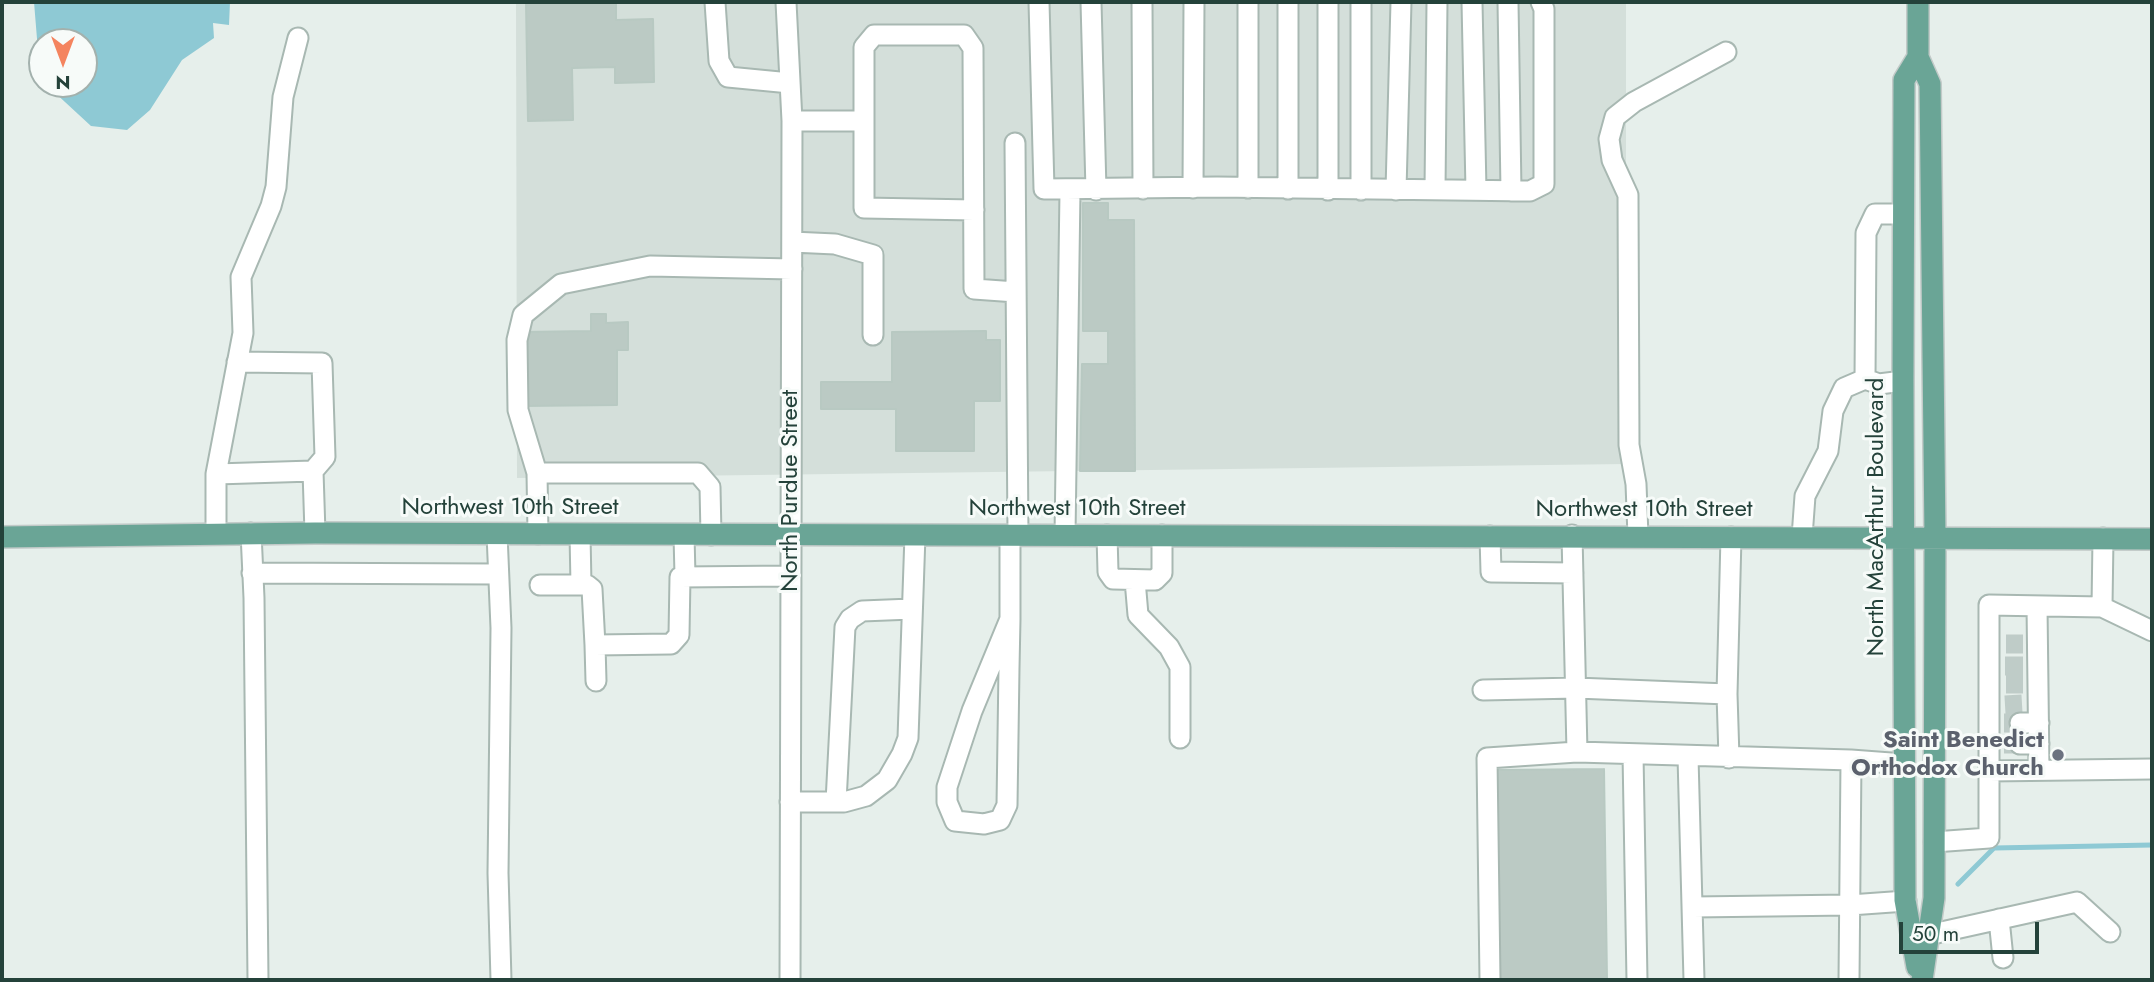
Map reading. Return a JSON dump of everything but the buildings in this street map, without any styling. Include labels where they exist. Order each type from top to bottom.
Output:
[{"type":"main road","name":"North MacArthur Boulevard","points":[[1918,2],[1918,57],[1930,84],[1935,537],[1934,898],[1921,980]]},
{"type":"main road","name":"North MacArthur Boulevard","points":[[1918,57],[1904,80],[1904,764],[1906,901],[1921,980]]},
{"type":"main road","name":"Northwest 10th Street","points":[[2,537],[315,533],[1904,536],[2152,539]]},
{"type":"street","points":[[715,2],[719,61],[728,77],[790,83]]},
{"type":"street","name":"North Purdue Street","points":[[786,2],[792,121],[790,980]]},
{"type":"street","points":[[1039,2],[1044,189],[1070,191],[1194,188],[1530,191],[1544,184],[1544,9],[1541,2]]},
{"type":"street","points":[[1091,2],[1096,190]]},
{"type":"street","points":[[1142,2],[1143,189]]},
{"type":"street","points":[[1194,2],[1194,188]]},
{"type":"street","points":[[1248,2],[1248,188]]},
{"type":"street","points":[[1288,2],[1288,189]]},
{"type":"street","points":[[1328,2],[1328,190]]},
{"type":"street","points":[[1361,2],[1361,190]]},
{"type":"street","points":[[1396,190],[1401,2]]},
{"type":"street","points":[[1435,189],[1437,2]]},
{"type":"street","points":[[1472,2],[1476,190]]},
{"type":"street","points":[[1508,2],[1511,191]]},
{"type":"street","points":[[974,210],[864,208],[864,47],[874,35],[964,35],[973,48],[974,210],[974,289],[1016,292]]},
{"type":"street","points":[[216,534],[216,474],[243,333],[241,277],[271,206],[276,187],[283,97],[298,38]]},
{"type":"street","points":[[1638,536],[1636,484],[1629,445],[1628,195],[1612,160],[1609,139],[1615,117],[1634,102],[1726,52]]},
{"type":"street","points":[[792,121],[864,121]]},
{"type":"street","points":[[1010,619],[976,700],[947,787],[949,811],[956,821],[984,824],[1000,820],[1007,805],[1014,535],[1015,144]]},
{"type":"street","points":[[1065,535],[1070,191]]},
{"type":"street","points":[[1865,379],[1866,233],[1875,214],[1903,214]]},
{"type":"street","points":[[792,242],[835,244],[873,255],[873,335]]},
{"type":"street","points":[[538,534],[537,472],[518,410],[516,340],[523,315],[561,284],[650,266],[792,269]]},
{"type":"street","points":[[237,362],[322,363],[325,457],[313,471],[315,533]]},
{"type":"street","points":[[1802,537],[1805,496],[1828,451],[1833,411],[1844,388],[1865,379],[1879,384],[1903,381]]},
{"type":"street","points":[[216,474],[313,471]]},
{"type":"street","points":[[537,472],[698,473],[710,487],[711,535]]},
{"type":"street","points":[[251,533],[258,980]]},
{"type":"street","points":[[496,534],[501,628],[498,873],[502,980]]},
{"type":"street","points":[[580,534],[581,585]]},
{"type":"street","points":[[684,535],[685,576]]},
{"type":"street","points":[[790,802],[836,802],[866,796],[887,780],[902,754],[908,738],[915,535]]},
{"type":"street","points":[[1107,535],[1108,572],[1113,579],[1135,580],[1155,580],[1162,573],[1162,535]]},
{"type":"street","points":[[1572,535],[1577,751]]},
{"type":"street","points":[[1490,536],[1491,572],[1573,573]]},
{"type":"street","points":[[1729,758],[1727,694],[1731,537]]},
{"type":"street","points":[[2102,607],[2103,538]]},
{"type":"street","points":[[252,573],[497,574]]},
{"type":"street","points":[[595,645],[671,644],[679,635],[679,580],[685,576],[790,576]]},
{"type":"street","points":[[1135,580],[1138,615],[1169,647],[1180,667],[1180,738]]},
{"type":"street","points":[[540,585],[581,585],[592,589],[595,595],[596,681]]},
{"type":"street","points":[[2039,770],[2013,744],[2014,644],[1989,605],[2102,607],[2152,631]]},
{"type":"street","points":[[1934,842],[1989,838],[1989,771],[2013,744],[2014,644],[2037,606]]},
{"type":"street","points":[[836,802],[845,628],[850,620],[862,611],[912,609]]},
{"type":"street","points":[[1483,690],[1576,688],[1727,694]]},
{"type":"street","points":[[1490,980],[1488,758],[1577,751],[1904,764]]},
{"type":"street","points":[[1633,754],[1637,980]]},
{"type":"street","points":[[1688,757],[1694,980]]},
{"type":"street","points":[[1849,980],[1852,761]]},
{"type":"street","points":[[1989,771],[2152,769]]},
{"type":"street","points":[[1693,907],[1850,905],[1906,901]]},
{"type":"street","points":[[1928,935],[2077,902],[2110,932]]},
{"type":"street","points":[[1999,919],[2003,958]]},
{"type":"shaded area","points":[[516,2],[1626,2],[1626,464],[517,478]]},
{"type":"water","points":[[34,2],[230,2],[229,25],[213,23],[214,38],[182,60],[150,110],[127,130],[91,126],[61,98],[98,98],[98,28],[36,28]]},
{"type":"waterway","points":[[1958,884],[1994,848],[2152,845]]},
{"type":"tunnel","points":[[2006,644],[2023,644]]},
{"type":"tunnel","points":[[2005,666],[2023,666]]},
{"type":"tunnel","points":[[2006,684],[2023,684]]},
{"type":"tunnel","points":[[2005,705],[2022,704]]},
{"type":"tunnel","points":[[2004,723],[2020,723]]},
{"type":"tunnel","points":[[2004,744],[2020,744]]},
{"type":"place","name":"Saint Benedict Orthodox Church","points":[[2058,755]]}]
